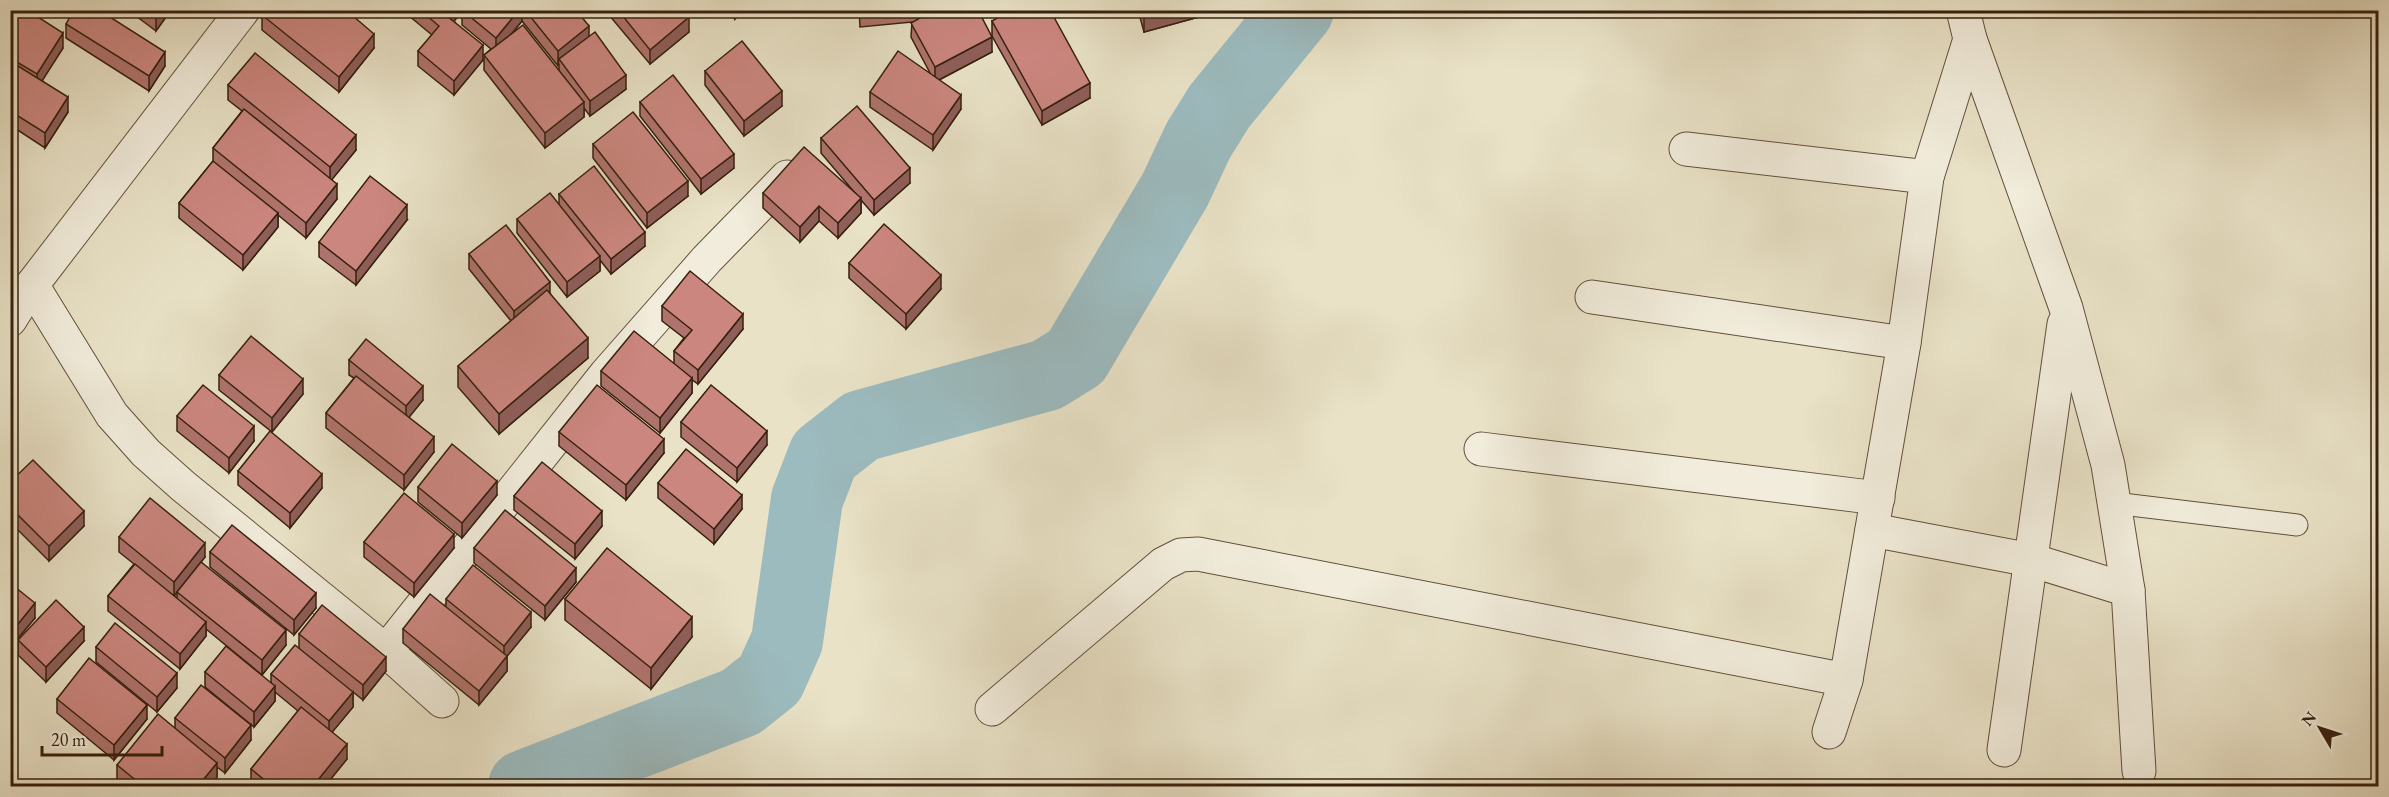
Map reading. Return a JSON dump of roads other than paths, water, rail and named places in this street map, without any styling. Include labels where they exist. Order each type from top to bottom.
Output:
[{"type":"street","points":[[10,320],[32,285],[243,10]]},
{"type":"street","points":[[1829,732],[1846,680],[1904,344],[1928,177],[1967,25]]},
{"type":"street","points":[[1967,25],[2066,308],[2108,465],[2128,590],[2139,771]]},
{"type":"street","points":[[1686,149],[1928,177]]},
{"type":"street","points":[[386,651],[606,374],[707,258],[787,177]]},
{"type":"street","points":[[32,285],[112,416],[146,453],[183,486],[386,651],[442,701]]},
{"type":"street","points":[[1592,297],[1904,344]]},
{"type":"street","points":[[2004,750],[2066,308]]},
{"type":"street","points":[[1481,449],[1875,514],[2128,590]]},
{"type":"street","points":[[992,709],[1163,564],[1181,555],[1198,554],[1846,680]]},
{"type":"lane","points":[[2114,503],[2297,525]]},
{"type":"waterway","points":[[524,786],[741,702],[770,679],[787,641],[807,499],[824,455],[861,426],[1047,375],[1076,357],[1175,190],[1198,141],[1219,107],[1298,10]]}]
